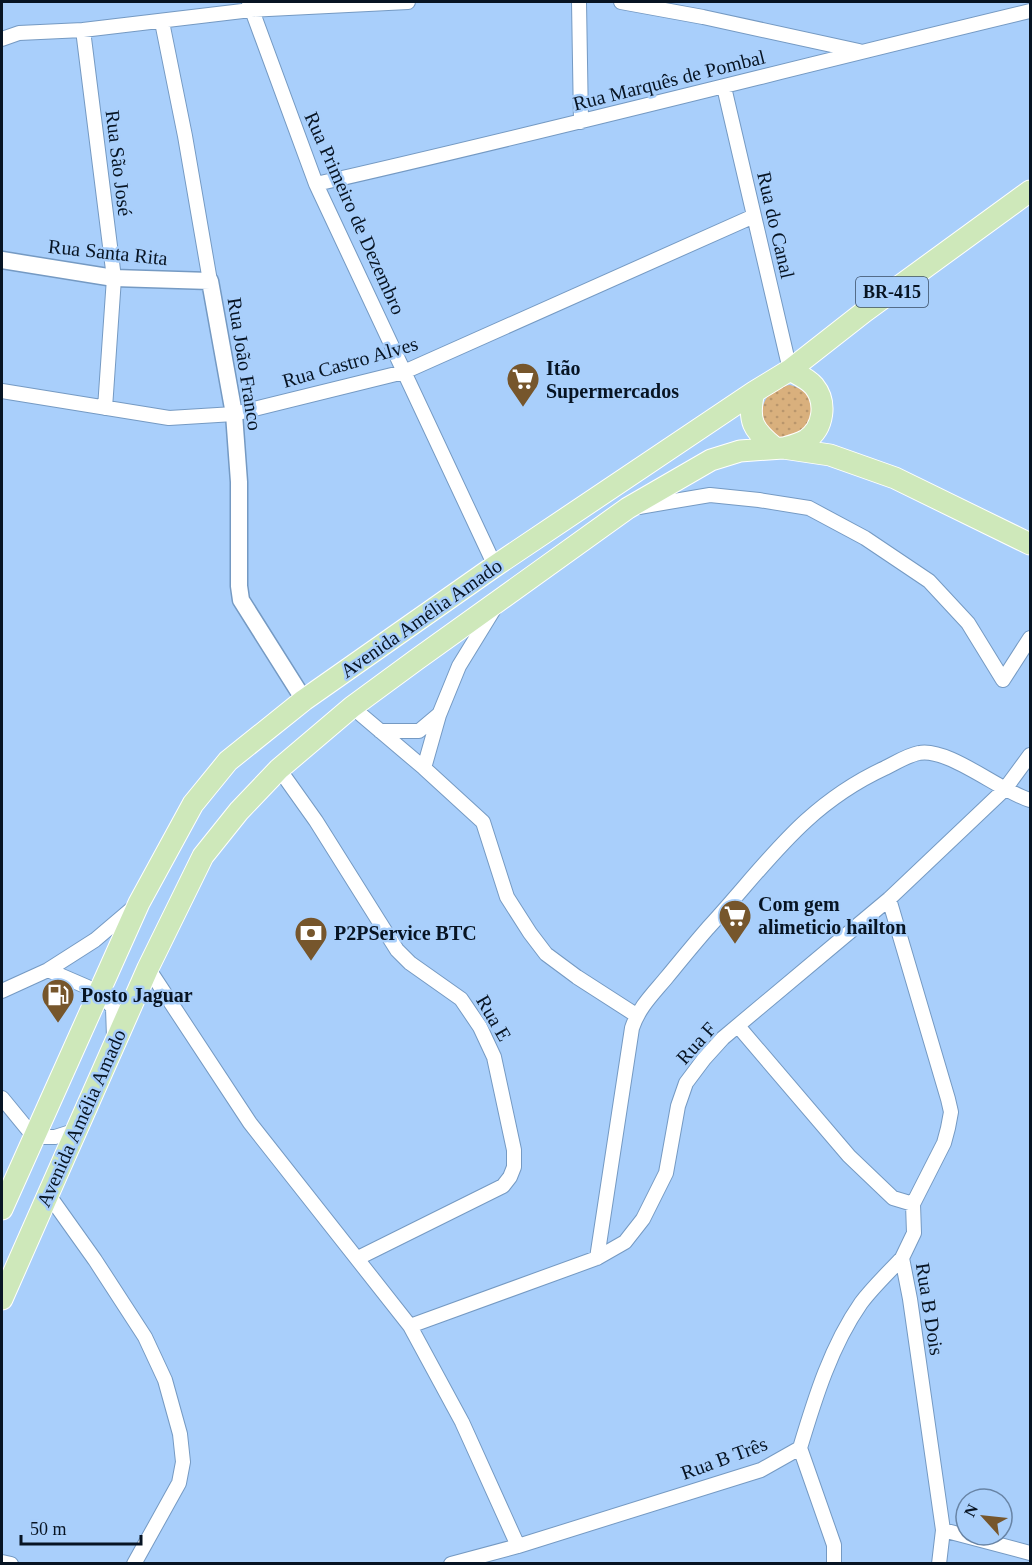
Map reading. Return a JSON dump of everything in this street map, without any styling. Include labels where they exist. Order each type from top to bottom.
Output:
[{"type":"main road","name":"Avenida Amélia Amado","points":[[2,1209],[139,903],[193,804],[228,761],[304,700],[495,566],[790,370],[864,312],[1030,191]]},
{"type":"main road","points":[[754,392],[750,406],[750,418],[755,429],[779,448],[807,439],[816,430],[821,419],[822,407],[813,384],[790,370]]},
{"type":"main road","name":"Avenida Amélia Amado","points":[[2,1299],[114,1042],[203,856],[239,811],[279,769],[352,707],[628,508],[711,460],[740,451],[779,448],[830,455],[895,478],[1030,544]]},
{"type":"street","points":[[2,39],[19,33],[83,30],[162,22],[250,6],[408,2]]},
{"type":"street","points":[[579,2],[581,122]]},
{"type":"street","points":[[621,2],[861,51]]},
{"type":"street","name":"Rua Primeiro de Dezembro","points":[[250,6],[316,184],[495,566]]},
{"type":"street","name":"Rua Marquês de Pombal","points":[[316,184],[581,122],[1030,11]]},
{"type":"street","name":"Rua João Franco","points":[[162,22],[185,136],[234,414],[239,482],[241,600],[304,700]]},
{"type":"street","name":"Rua São José","points":[[83,30],[114,278],[105,408]]},
{"type":"street","name":"Rua do Canal","points":[[724,87],[790,370]]},
{"type":"street","name":"Rua Castro Alves","points":[[2,391],[169,418],[234,414],[404,372],[754,216]]},
{"type":"street","name":"Rua Santa Rita","points":[[2,260],[114,278],[210,281]]},
{"type":"street","points":[[628,508],[710,495],[809,508],[865,538],[929,581],[968,624],[1003,680],[1030,638]]},
{"type":"street","points":[[424,768],[439,715],[459,666],[499,600]]},
{"type":"street","points":[[352,707],[483,822],[507,897],[546,954],[636,1015]]},
{"type":"street","points":[[380,731],[419,731],[439,715]]},
{"type":"street","points":[[597,1258],[636,1015],[687,951],[789,836],[824,803],[856,783],[918,753],[942,757],[980,772],[1005,789],[1030,800]]},
{"type":"street","name":"Rua F","points":[[410,1326],[597,1258],[625,1242],[643,1219],[666,1173],[678,1106],[686,1083],[704,1059],[738,1026],[889,899],[1005,789],[1030,755]]},
{"type":"street","name":"Rua E","points":[[279,769],[316,820],[371,904],[397,950],[410,963],[461,999],[480,1027],[494,1057],[514,1150],[514,1167],[503,1186],[358,1258]]},
{"type":"street","name":"Rua B Dois","points":[[889,899],[951,1112],[944,1143],[913,1204],[914,1233],[902,1258],[943,1530],[939,1563]]},
{"type":"street","points":[[2,992],[48,970],[95,940],[139,903]]},
{"type":"street","points":[[148,968],[250,1123],[410,1326],[462,1422],[518,1546]]},
{"type":"street","points":[[48,970],[99,992],[113,1008],[114,1042]]},
{"type":"street","points":[[738,1026],[849,1156],[893,1197],[913,1204]]},
{"type":"street","points":[[4,1107],[34,1137],[55,1137],[77,1130]]},
{"type":"street","points":[[48,1194],[146,1337],[165,1380],[180,1434],[183,1462],[178,1483],[134,1563]]},
{"type":"street","points":[[834,1563],[834,1545],[800,1448],[816,1395],[838,1343],[861,1303],[902,1258]]},
{"type":"street","name":"Rua B Três","points":[[451,1563],[518,1546],[760,1470],[800,1448]]},
{"type":"street","points":[[943,1530],[1030,1553]]},
{"type":"street","points":[[2,1562],[10,1563]]},
{"type":"shaded area","points":[[790,385],[806,393],[814,409],[806,432],[783,438],[774,436],[768,431],[762,413],[769,395],[777,388]]},
{"type":"place","name":"Itão Supermercados","points":[[523,408]]},
{"type":"place","name":"Com gem alimeticio hailton","points":[[735,945]]},
{"type":"place","name":"P2PService BTC","points":[[311,962]]},
{"type":"place","name":"Posto Jaguar","points":[[58,1024]]}]
